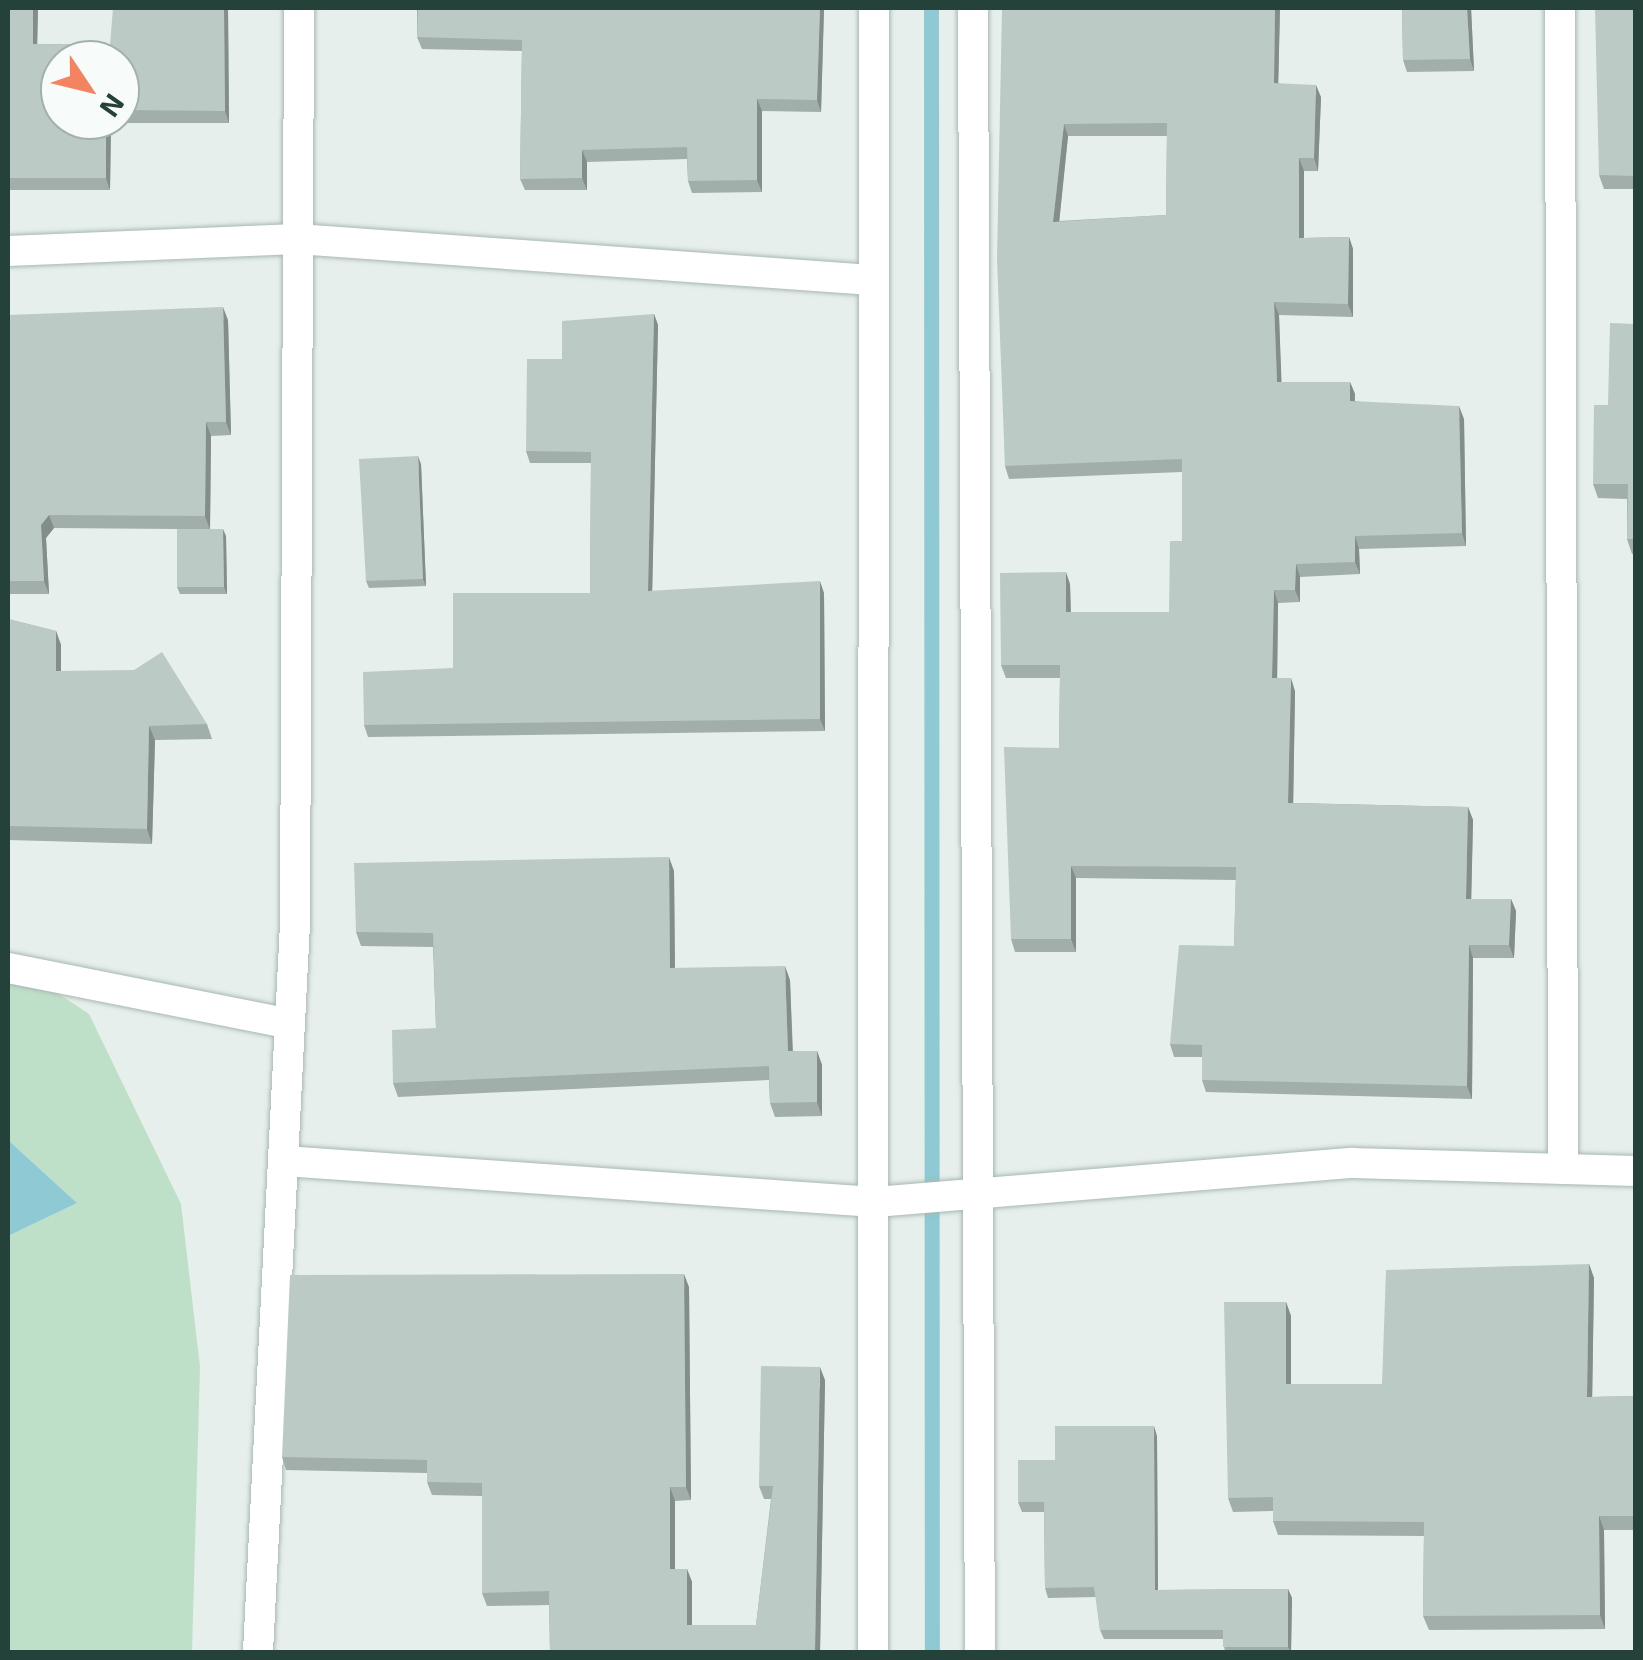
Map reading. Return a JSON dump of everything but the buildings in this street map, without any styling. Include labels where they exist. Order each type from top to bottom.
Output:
[{"type":"street","points":[[258,1652],[284,1161],[286,1023],[295,925],[299,8]]},
{"type":"street","points":[[872,1652],[881,1199],[872,280],[874,8]]},
{"type":"street","points":[[973,8],[972,1191],[980,1652]]},
{"type":"street","points":[[1560,8],[1563,1169]]},
{"type":"street","points":[[8,252],[296,240],[872,280]]},
{"type":"street","points":[[8,968],[286,1023]]},
{"type":"street","points":[[284,1161],[881,1199],[1352,1163],[1636,1171]]},
{"type":"green space","points":[[8,960],[89,1014],[181,1204],[200,1367],[192,1652],[8,1652],[8,1236],[77,1203],[8,1140]]},
{"type":"water","points":[[8,1140],[77,1203],[8,1236]]},
{"type":"waterway","points":[[931,8],[932,1652]]}]
